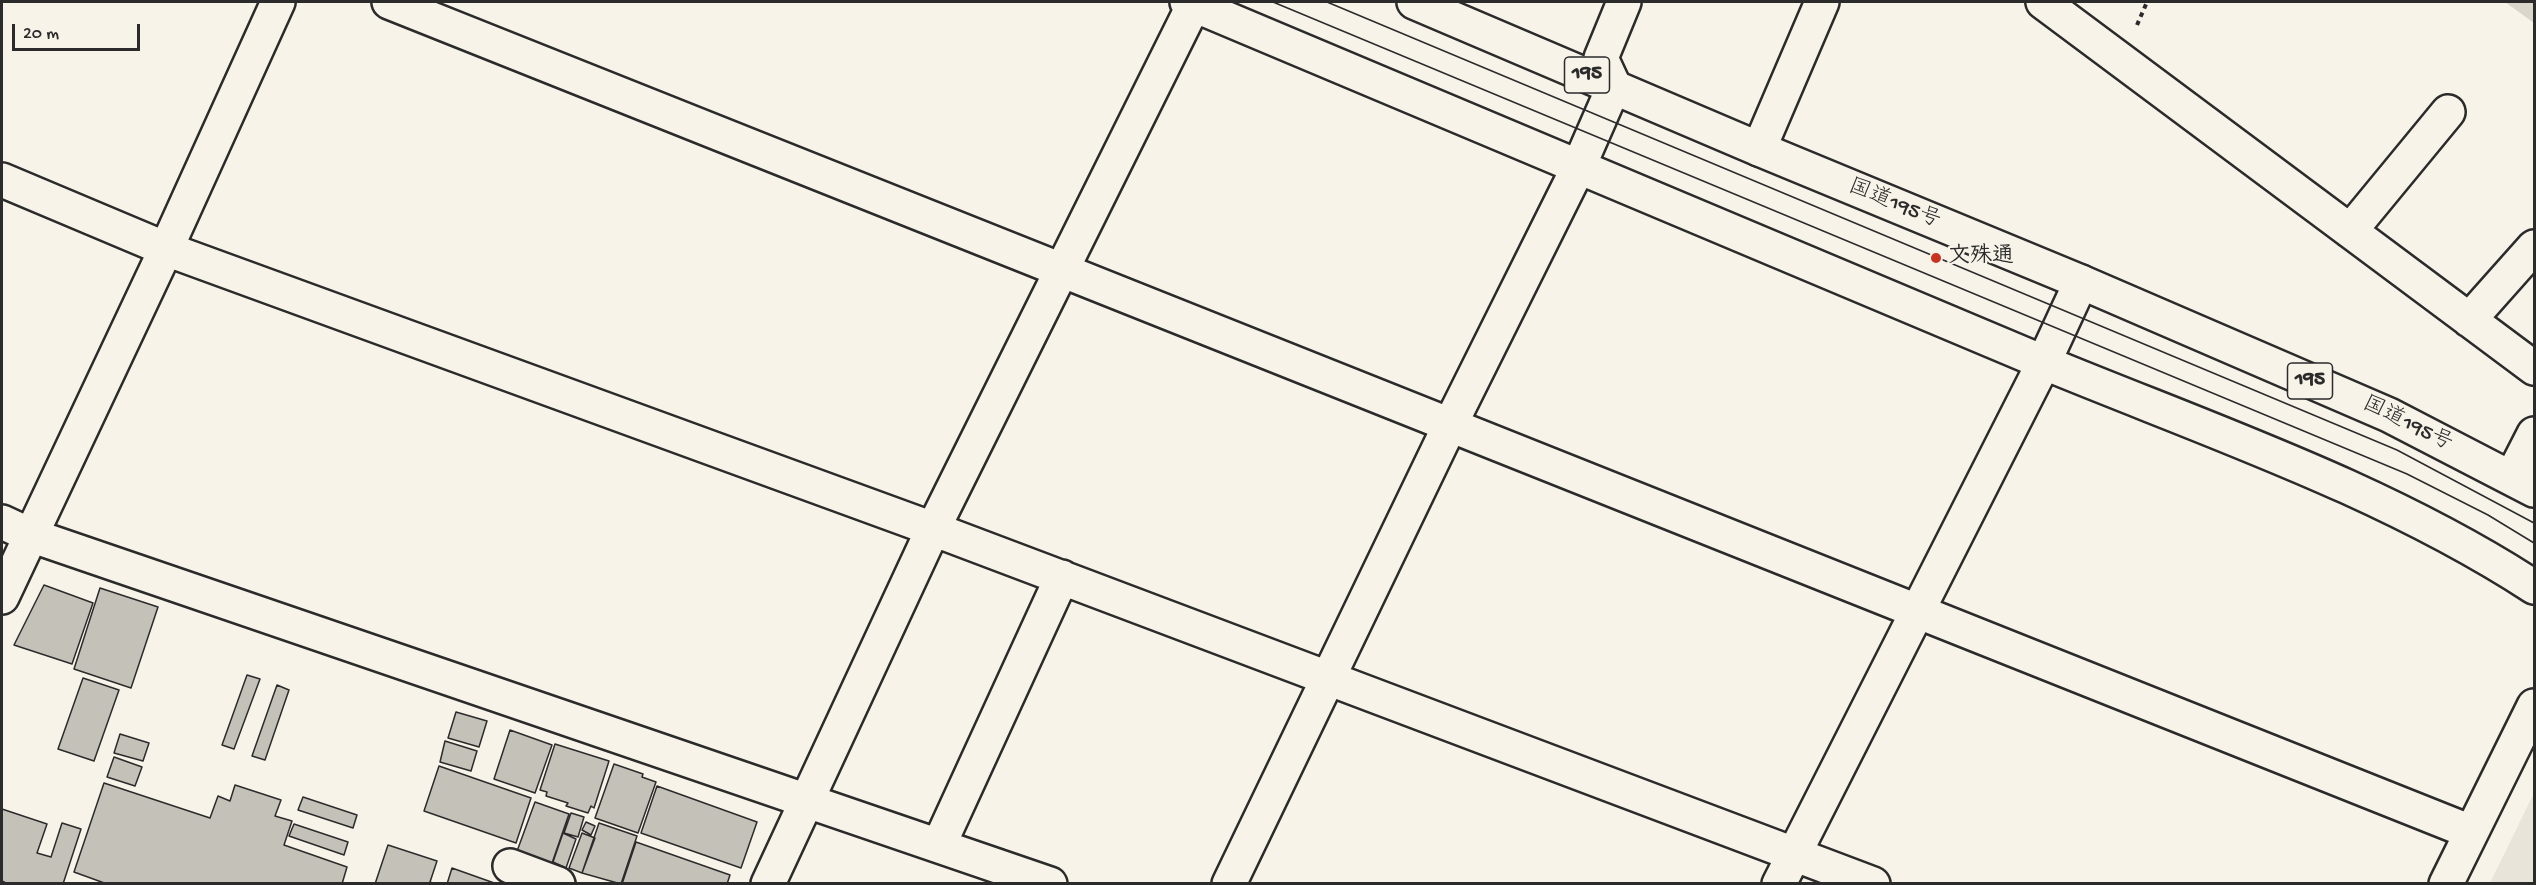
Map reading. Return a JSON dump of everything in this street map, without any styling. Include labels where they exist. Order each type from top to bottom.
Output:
[{"type":"main road","points":[[2,597],[16,528],[166,249],[278,2]]},
{"type":"main road","points":[[389,2],[2471,832]]},
{"type":"main road","points":[[768,884],[933,529],[1063,270],[1192,2],[2044,362],[2360,492],[2486,555],[2535,586]]},
{"type":"main road","name":"国道195号","points":[[1414,2],[1453,9],[1614,86],[1759,149],[2081,282],[2389,415],[2523,483]]},
{"type":"main road","points":[[1229,884],[1450,424],[1579,166],[1614,86],[1600,58],[1624,2]]},
{"type":"main road","points":[[1759,149],[1822,2]]},
{"type":"main road","points":[[2043,2],[2469,320],[2533,363]]},
{"type":"main road","points":[[2350,231],[2448,112]]},
{"type":"main road","points":[[2,180],[166,249],[933,529],[1873,884]]},
{"type":"main road","points":[[2469,320],[2535,248]]},
{"type":"main road","points":[[1779,884],[2044,362],[2081,282]]},
{"type":"main road","points":[[2523,483],[2535,434]]},
{"type":"main road","points":[[16,528],[1050,884]]},
{"type":"main road","points":[[939,845],[1062,577]]},
{"type":"main road","points":[[2446,884],[2535,706]]},
{"type":"main road","points":[[510,867],[558,884]]},
{"type":"shaded area","points":[[2505,2],[2534,2],[2534,23]]},
{"type":"shaded area","points":[[2534,793],[2534,883],[2490,883]]},
{"type":"building","points":[[44,585],[93,603],[72,664],[14,645]]},
{"type":"building","points":[[100,588],[158,607],[131,688],[74,669]]},
{"type":"building","points":[[247,675],[260,679],[234,749],[222,745]]},
{"type":"building","points":[[83,678],[119,690],[94,761],[58,749]]},
{"type":"building","points":[[277,685],[289,690],[265,760],[252,756]]},
{"type":"building","points":[[456,712],[487,721],[479,747],[448,738]]},
{"type":"building","points":[[510,730],[552,745],[535,793],[494,779]]},
{"type":"building","points":[[120,734],[149,743],[143,761],[114,753]]},
{"type":"building","points":[[445,741],[477,751],[471,771],[440,762]]},
{"type":"building","points":[[555,744],[609,761],[594,808],[591,806],[588,813],[566,806],[568,803],[546,796],[547,792],[540,790]]},
{"type":"building","points":[[114,757],[142,767],[135,786],[107,777]]},
{"type":"building","points":[[614,764],[643,774],[642,777],[656,782],[638,833],[595,818]]},
{"type":"building","points":[[439,766],[531,798],[516,843],[424,811]]},
{"type":"building","points":[[104,783],[210,818],[218,796],[230,801],[235,785],[281,800],[275,816],[292,821],[284,845],[347,867],[342,884],[107,884],[74,872]]},
{"type":"building","points":[[657,786],[757,822],[741,868],[641,833]]},
{"type":"building","points":[[303,797],[357,815],[353,828],[298,810]]},
{"type":"building","points":[[535,802],[569,814],[551,866],[516,854]]},
{"type":"building","points":[[2,809],[47,824],[37,853],[51,857],[62,823],[81,829],[63,884],[8,884],[2,881]]},
{"type":"building","points":[[571,813],[584,817],[578,837],[564,833]]},
{"type":"building","points":[[586,822],[595,826],[591,835],[582,830]]},
{"type":"building","points":[[599,823],[637,836],[621,884],[582,873]]},
{"type":"building","points":[[294,824],[348,842],[344,855],[289,836]]},
{"type":"building","points":[[563,833],[576,839],[566,868],[553,862]]},
{"type":"building","points":[[582,833],[595,838],[582,873],[569,868]]},
{"type":"building","points":[[636,842],[730,875],[727,884],[622,884]]},
{"type":"building","points":[[388,845],[437,861],[430,882],[435,884],[375,884]]},
{"type":"building","points":[[452,868],[497,884],[447,884]]},
{"type":"tram line","points":[[1273,2],[2407,474],[2488,515],[2534,543]]},
{"type":"tram line","points":[[1327,2],[2397,450],[2534,523]]},
{"type":"place","name":"文殊通","points":[[1936,258]]}]
